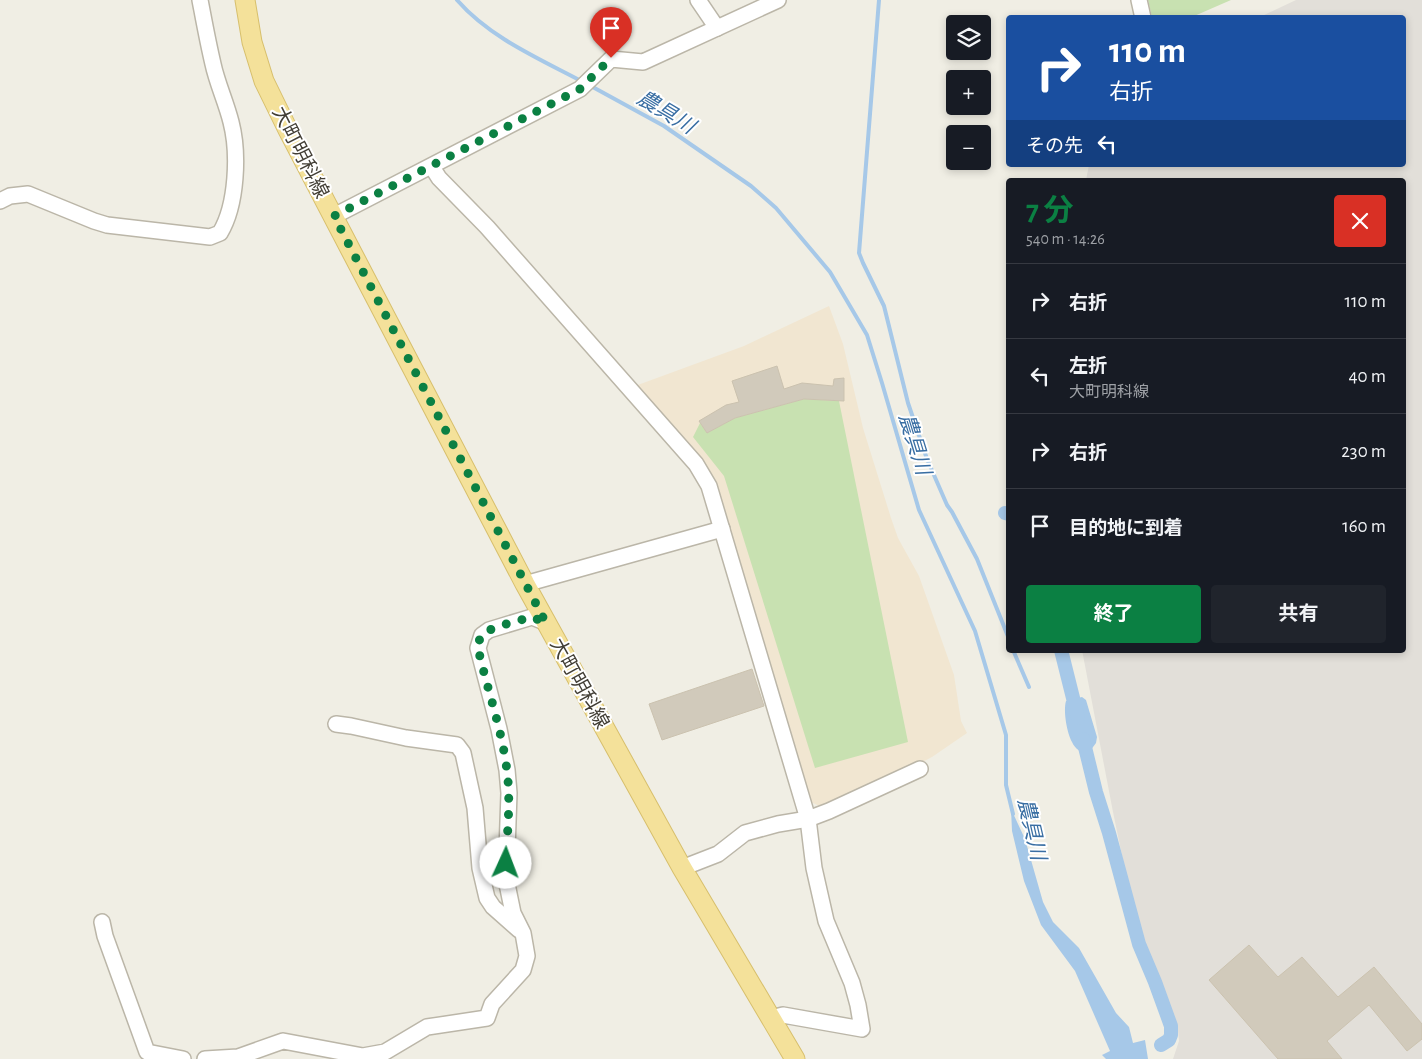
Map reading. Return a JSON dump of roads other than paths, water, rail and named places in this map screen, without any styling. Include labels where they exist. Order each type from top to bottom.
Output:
[{"type":"main road","name":"大町明科線","points":[[245,0],[252,42],[264,80],[334,216],[546,623],[682,868],[772,1018],[794,1059]]},
{"type":"street","points":[[0,201],[10,196],[28,194],[108,225],[210,237],[220,233],[231,208],[235,188],[235,140],[213,65],[200,0]]},
{"type":"street","points":[[698,0],[718,28]]},
{"type":"street","points":[[334,216],[580,89],[611,58],[643,62],[778,0]]},
{"type":"street","points":[[1138,0],[1142,15]]},
{"type":"street","points":[[432,167],[439,178],[487,227],[696,464],[709,486],[808,819],[814,868],[826,921],[852,983],[862,1029],[783,1015],[772,1018]]},
{"type":"street","points":[[525,584],[722,529]]},
{"type":"street","points":[[205,1059],[238,1057],[283,1041],[363,1056],[385,1052],[427,1027],[487,1018],[492,1004],[523,970],[527,956],[523,933],[514,913],[506,879],[509,793],[507,770],[499,729],[478,648],[482,634],[489,630],[532,617],[546,623]]},
{"type":"street","points":[[336,724],[406,738],[457,745],[463,753],[475,808],[480,868],[487,898],[493,907],[523,933]]},
{"type":"street","points":[[682,868],[718,854],[745,834],[778,824],[808,819],[870,793],[920,769]]},
{"type":"street","points":[[102,922],[105,936],[147,1052],[182,1059]]},
{"type":"water","points":[[1082,697],[1086,700],[1097,737],[1096,743],[1087,755],[1078,750],[1073,744],[1065,716],[1066,701]]},
{"type":"water","points":[[1011,809],[1025,839],[1043,902],[1053,922],[1079,948],[1116,1013],[1129,1027],[1133,1043],[1145,1040],[1148,1059],[1106,1059],[1102,1055],[1110,1051],[1075,971],[1041,925],[1024,881],[1012,831]]},
{"type":"waterway","name":"農具川","points":[[457,0],[500,37],[583,82]]},
{"type":"waterway","points":[[879,0],[859,253],[884,306],[908,403],[927,459],[947,505],[977,559],[1006,632]]},
{"type":"waterway","name":"農具川","points":[[589,85],[664,126],[751,186],[776,208],[830,272],[867,335],[919,510],[975,631],[1006,735],[1006,785],[1013,814]]},
{"type":"waterway","points":[[1014,653],[1029,687]]},
{"type":"waterway","points":[[1062,653],[1078,718]]},
{"type":"waterway","points":[[1083,739],[1139,944],[1171,1026],[1169,1040],[1161,1045]]}]
